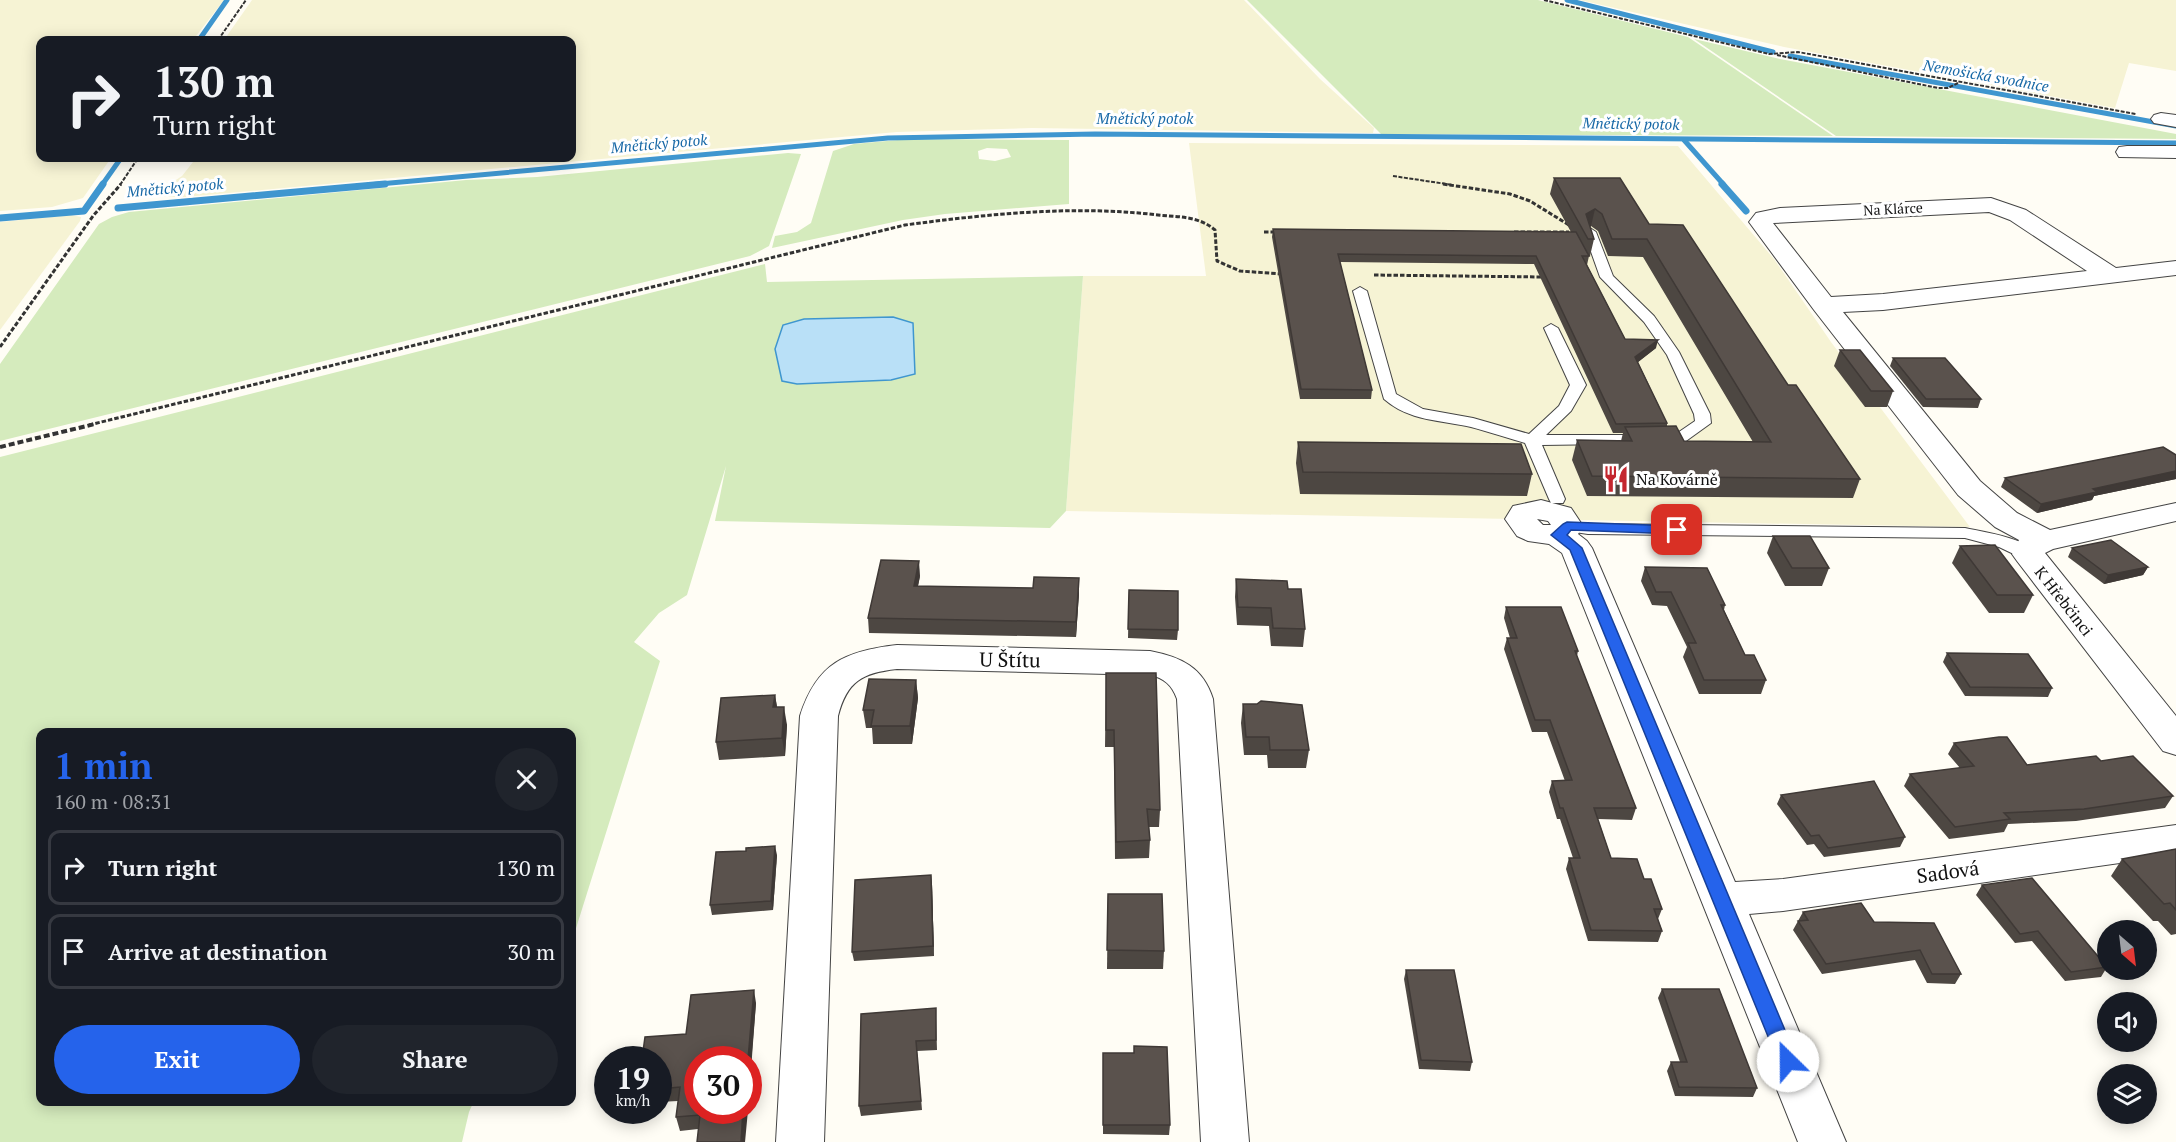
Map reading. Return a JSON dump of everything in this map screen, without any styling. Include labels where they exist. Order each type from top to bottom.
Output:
[{"type":"street","points":[[2127,152],[2176,152]]},
{"type":"street","name":"Na Klárce","points":[[2037,547],[1969,488],[1762,226],[1764,218],[1780,215],[1990,205],[2018,215],[2111,276]]},
{"type":"street","points":[[1823,305],[1883,303],[2176,268]]},
{"type":"street","name":"K Hřebčinci","points":[[2176,512],[2037,547],[2176,742]]},
{"type":"street","points":[[1558,518],[1576,548],[1822,1142]]},
{"type":"street","name":"U Štítu","points":[[800,1142],[819,716],[829,686],[841,674],[857,664],[897,657],[1150,663],[1174,669],[1192,686],[1196,699],[1226,1142]]},
{"type":"street","name":"Sadová","points":[[1720,899],[1783,895],[2176,840]]},
{"type":"lane","points":[[1360,291],[1389,396],[1397,404],[1413,412],[1471,423],[1532,440],[1680,438],[1703,423],[1702,414],[1674,355],[1649,319],[1607,277],[1590,232]]},
{"type":"lane","points":[[1532,440],[1566,408],[1578,385],[1551,328]]},
{"type":"lane","points":[[1532,440],[1558,518],[1588,529],[1965,533],[2005,543],[2037,547]]},
{"type":"path","points":[[221,36],[246,0]]},
{"type":"path","points":[[1545,0],[1776,55],[1948,88],[1958,83]]},
{"type":"path","points":[[1776,55],[1798,52],[2168,120]]},
{"type":"path","points":[[0,347],[93,216],[113,195],[135,162]]},
{"type":"path","points":[[1393,176],[1510,194],[1530,201],[1571,226],[1590,232]]},
{"type":"path","points":[[0,447],[905,225],[953,218],[1087,209],[1135,210],[1199,220],[1209,224],[1215,230],[1217,261],[1224,266],[1235,272],[1284,274]]},
{"type":"path","points":[[1264,231],[1276,231]]},
{"type":"path","points":[[1508,232],[1590,232]]},
{"type":"path","points":[[1368,275],[1548,277]]},
{"type":"shaded area","points":[[0,0],[224,0],[196,36],[36,36],[36,162],[108,162],[83,198],[52,207],[0,211]]},
{"type":"shaded area","points":[[252,0],[1244,0],[1320,79],[1374,128],[1373,133],[1032,128],[897,132],[576,161],[576,36],[227,36]]},
{"type":"shaded area","points":[[1580,0],[2176,0],[2176,71],[2129,63],[2115,108],[1784,47]]},
{"type":"shaded area","points":[[1189,143],[1678,146],[1774,259],[1831,342],[1970,527],[1066,511],[1083,276],[1206,276]]},
{"type":"shaded area","points":[[193,162],[568,162],[185,197],[166,197],[156,193],[182,176]]},
{"type":"shaded area","points":[[71,215],[81,217],[80,221],[0,330],[0,222]]},
{"type":"green space","points":[[1247,0],[1538,0],[1688,37],[1833,136],[1381,134]]},
{"type":"green space","points":[[1694,39],[1780,59],[2176,134],[2176,139],[1836,136]]},
{"type":"green space","points":[[909,139],[1069,140],[1069,204],[945,214],[903,220],[772,248],[775,236],[797,232],[811,223],[833,151],[854,144]],"holes":[[[987,148],[1007,149],[1011,157],[995,161],[979,159],[978,151]]]},
{"type":"green space","points":[[788,153],[801,154],[769,246],[750,256],[0,441],[0,364],[99,224],[112,217],[129,212],[466,180],[537,177]]},
{"type":"green space","points":[[765,264],[767,282],[1083,276],[1066,511],[1050,528],[715,521],[726,466],[687,595],[659,613],[634,642],[660,661],[576,928],[576,728],[36,728],[36,1106],[472,1106],[462,1142],[0,1142],[0,457]]},
{"type":"water","points":[[893,317],[913,323],[915,374],[891,380],[797,384],[782,381],[775,349],[783,325],[804,319]]},
{"type":"building","points":[[1554,178],[1620,178],[1649,224],[1683,225],[1788,385],[1796,385],[1860,479],[1592,476],[1577,440],[1632,441],[1625,427],[1676,426],[1684,441],[1771,442],[1647,239],[1612,239],[1602,214],[1595,209],[1586,214],[1594,239],[1588,239]]},
{"type":"building","points":[[1273,229],[1576,232],[1589,256],[1582,256],[1625,339],[1658,340],[1635,357],[1667,423],[1616,424],[1536,256],[1338,254],[1372,390],[1301,389]]},
{"type":"building","points":[[1840,350],[1860,350],[1893,391],[1871,391]]},
{"type":"building","points":[[1893,358],[1945,358],[1981,399],[1926,399]]},
{"type":"building","points":[[1298,442],[1521,444],[1532,474],[1303,472]]},
{"type":"building","points":[[2163,447],[2176,455],[2176,471],[2093,489],[2097,492],[2041,504],[2005,478]]},
{"type":"building","points":[[1773,536],[1810,536],[1829,568],[1792,568]]},
{"type":"building","points":[[2111,540],[2148,567],[2108,575],[2072,548]]},
{"type":"building","points":[[1995,545],[2033,595],[1997,595],[1960,546]]},
{"type":"building","points":[[881,560],[919,561],[914,586],[1033,588],[1034,577],[1079,578],[1076,622],[868,618]]},
{"type":"building","points":[[1645,567],[1707,568],[1725,605],[1721,605],[1745,655],[1754,655],[1766,680],[1704,680],[1688,643],[1696,643],[1671,592],[1656,592]]},
{"type":"building","points":[[1236,579],[1287,581],[1288,589],[1301,589],[1305,629],[1273,628],[1271,608],[1238,607]]},
{"type":"building","points":[[1129,590],[1178,591],[1178,630],[1128,629]]},
{"type":"building","points":[[1506,607],[1561,607],[1578,651],[1575,651],[1636,808],[1594,808],[1611,858],[1637,859],[1644,879],[1651,879],[1662,909],[1654,909],[1662,931],[1591,930],[1569,858],[1580,858],[1552,781],[1572,780],[1550,720],[1535,720],[1507,638],[1517,638]]},
{"type":"building","points":[[1947,653],[2028,654],[2052,688],[1970,687]]},
{"type":"building","points":[[1106,673],[1156,673],[1160,810],[1147,809],[1150,840],[1116,842],[1114,730],[1106,730]]},
{"type":"building","points":[[869,679],[916,680],[910,726],[871,726],[874,710],[863,710]]},
{"type":"building","points":[[775,695],[773,707],[784,707],[782,738],[716,742],[721,698]]},
{"type":"building","points":[[1261,701],[1302,705],[1309,750],[1270,750],[1269,737],[1246,737],[1243,704],[1257,704]]},
{"type":"building","points":[[2007,737],[2027,765],[2096,756],[2101,761],[2133,756],[2173,796],[2084,809],[2004,813],[2010,819],[1955,827],[1910,774],[1974,766],[1954,743]]},
{"type":"building","points":[[1874,781],[1905,837],[1828,848],[1819,835],[1811,836],[1781,795]]},
{"type":"building","points":[[775,846],[771,901],[710,905],[716,852],[746,851],[746,848]]},
{"type":"building","points":[[2176,849],[2176,910],[2170,903],[2164,904],[2122,859]]},
{"type":"building","points":[[931,875],[933,946],[852,952],[855,880]]},
{"type":"building","points":[[2032,878],[2097,955],[2097,968],[2071,972],[2038,931],[2020,934],[1982,885]]},
{"type":"building","points":[[1108,894],[1162,894],[1164,951],[1107,950]]},
{"type":"building","points":[[1861,903],[1874,922],[1934,923],[1961,974],[1932,974],[1920,950],[1826,964],[1798,921],[1808,920],[1803,912]]},
{"type":"building","points":[[1406,970],[1454,970],[1472,1062],[1421,1060]]},
{"type":"building","points":[[1662,989],[1719,989],[1757,1088],[1679,1087],[1671,1062],[1687,1062]]},
{"type":"building","points":[[754,990],[749,1046],[684,1046],[684,1116],[676,1117],[680,1087],[672,1088],[672,1046],[644,1046],[645,1037],[686,1034],[691,995]]},
{"type":"building","points":[[936,1008],[936,1040],[916,1041],[921,1101],[859,1106],[861,1014]]},
{"type":"building","points":[[1134,1046],[1167,1047],[1170,1125],[1103,1125],[1103,1053],[1134,1053]]},
{"type":"building","points":[[699,1124],[742,1124],[741,1142],[697,1142]]},
{"type":"waterway","points":[[202,36],[227,0]]},
{"type":"waterway","name":"Nemošická svodnice","points":[[1567,0],[1773,52]]},
{"type":"waterway","name":"Nemošická svodnice","points":[[1790,56],[2176,126]]},
{"type":"waterway","name":"Mnětický potok","points":[[368,185],[888,138],[1095,134],[2176,143]]},
{"type":"waterway","points":[[1684,140],[1724,185]]},
{"type":"waterway","points":[[102,185],[118,162]]},
{"type":"waterway","name":"Mnětický potok","points":[[0,218],[84,211],[103,184]]},
{"type":"waterway","name":"Mnětický potok","points":[[118,208],[385,184]]},
{"type":"waterway","points":[[1722,184],[1746,211]]},
{"type":"place","name":"Na Kovárně","points":[[1616,479]]},
{"type":"route","points":[[1677,530],[1588,529],[1567,526],[1557,535],[1576,548],[1788,1061]]}]
